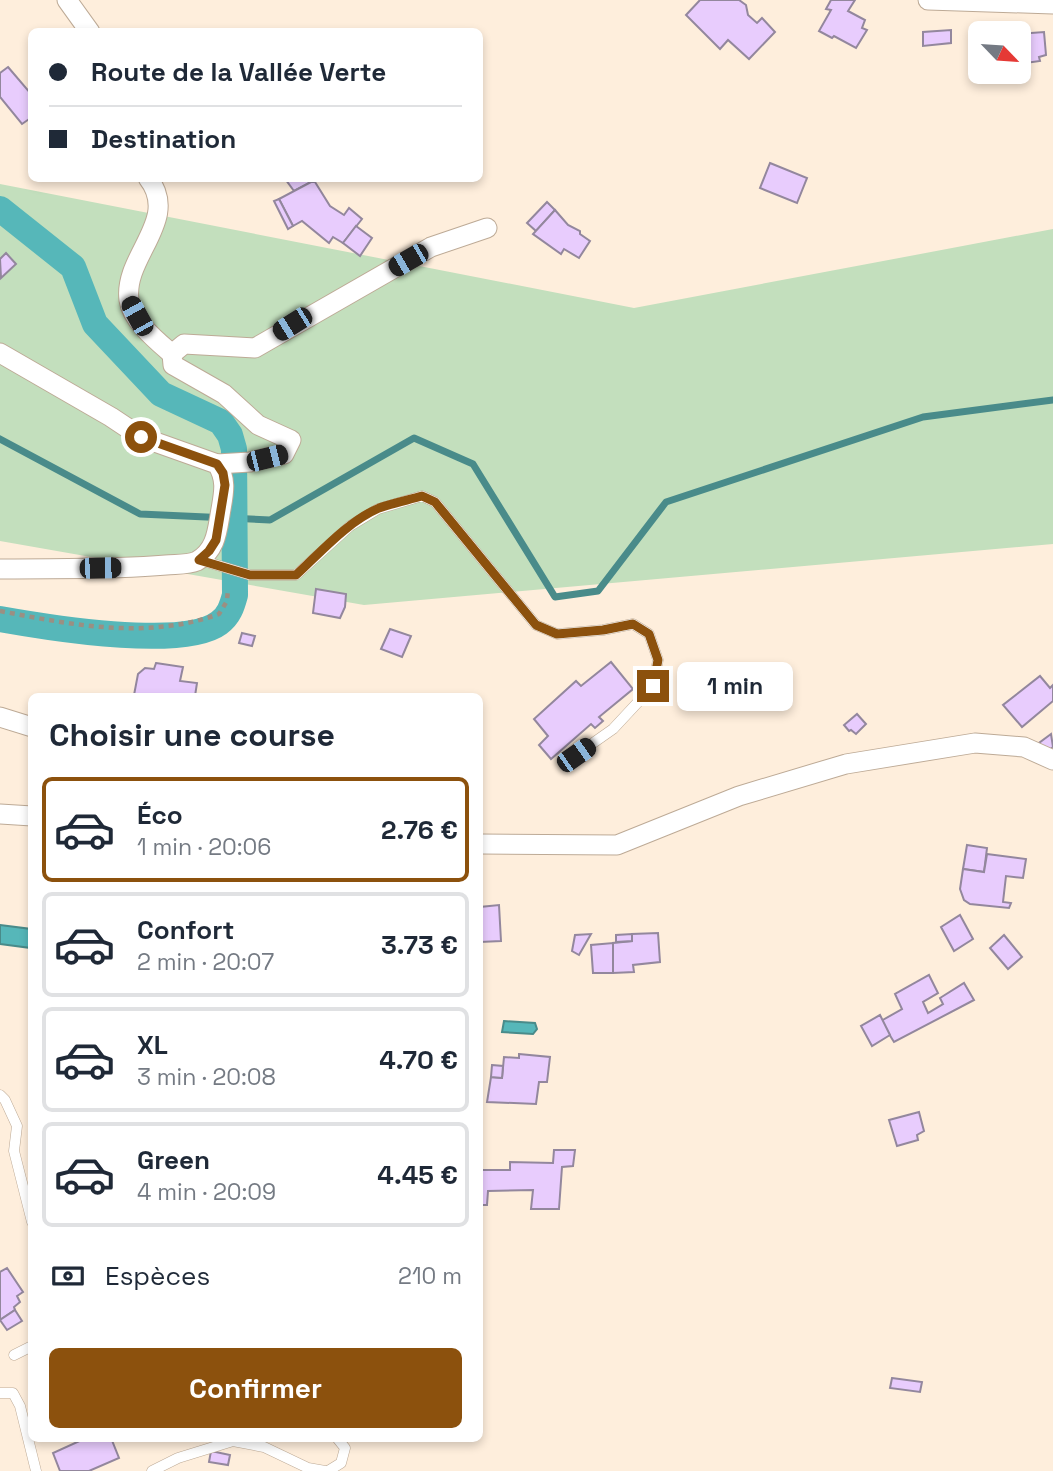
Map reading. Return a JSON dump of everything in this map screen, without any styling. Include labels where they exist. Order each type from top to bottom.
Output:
[{"type":"street","points":[[66,0],[87,28]]},
{"type":"street","points":[[928,0],[1053,4]]},
{"type":"street","points":[[0,353],[141,437],[217,464],[250,463],[284,454],[291,440],[258,425],[223,394],[173,365],[172,354],[145,330],[129,301],[131,276],[160,206],[156,189],[151,182]]},
{"type":"street","points":[[172,354],[184,344],[255,348],[431,247],[487,228]]},
{"type":"street","points":[[0,569],[151,567],[199,560],[216,540],[225,485],[223,473],[217,464]]},
{"type":"street","points":[[0,717],[28,726]]},
{"type":"street","points":[[483,844],[617,845],[739,796],[846,764],[975,743],[1024,747],[1053,760]]},
{"type":"street","points":[[0,814],[28,816]]},
{"type":"lane","points":[[199,560],[250,575],[296,575],[350,526],[378,509],[422,496],[435,502],[536,625],[557,634],[633,624],[649,634],[658,660],[653,686],[613,729],[576,755]]},
{"type":"lane","points":[[0,1095],[17,1126],[14,1151],[28,1206]]},
{"type":"lane","points":[[14,1355],[28,1348]]},
{"type":"lane","points":[[0,1393],[13,1393],[20,1406],[28,1438]]},
{"type":"lane","points":[[29,1442],[36,1471]]},
{"type":"lane","points":[[152,1471],[178,1458],[230,1442]]},
{"type":"lane","points":[[238,1442],[264,1447],[308,1468],[326,1471],[341,1463],[345,1448],[340,1442]]},
{"type":"path","points":[[0,611],[104,628],[150,629],[179,626],[219,614],[226,601],[228,589]]},
{"type":"green space","points":[[0,184],[634,308],[1053,229],[1053,544],[364,605],[0,541]]},
{"type":"water","points":[[0,925],[28,929],[28,948],[0,944]]},
{"type":"water","points":[[504,1021],[535,1023],[537,1029],[533,1034],[502,1032]]},
{"type":"building","points":[[700,0],[739,0],[746,5],[748,15],[757,23],[762,18],[775,32],[749,59],[728,40],[720,49],[686,15]]},
{"type":"building","points":[[831,0],[855,0],[848,11],[865,20],[862,28],[867,30],[856,48],[819,31],[831,10],[826,9]]},
{"type":"building","points":[[951,30],[951,43],[923,46],[923,32]]},
{"type":"building","points":[[1044,32],[1046,55],[1039,57],[1040,61],[1031,62],[1031,33]]},
{"type":"building","points":[[8,67],[28,90],[28,120],[22,124],[0,97],[0,73]]},
{"type":"building","points":[[770,163],[807,178],[797,203],[760,188]]},
{"type":"building","points":[[287,182],[311,182],[294,191]]},
{"type":"building","points":[[315,182],[330,206],[344,215],[349,208],[362,219],[343,243],[333,237],[329,243],[302,221],[293,226],[279,199]]},
{"type":"building","points":[[279,199],[293,226],[288,229],[274,201]]},
{"type":"building","points":[[547,202],[555,210],[536,231],[527,223]]},
{"type":"building","points":[[555,210],[568,225],[580,231],[580,234],[590,241],[579,258],[564,249],[561,254],[533,234]]},
{"type":"building","points":[[356,226],[372,238],[360,256],[343,243]]},
{"type":"building","points":[[6,253],[16,264],[1,278],[0,259]]},
{"type":"building","points":[[316,589],[346,594],[345,607],[340,618],[313,613]]},
{"type":"building","points":[[390,629],[411,636],[402,657],[381,649]]},
{"type":"building","points":[[242,633],[255,636],[252,646],[239,643]]},
{"type":"building","points":[[611,662],[633,689],[599,717],[603,721],[595,728],[591,724],[551,759],[539,745],[548,736],[534,719],[576,681],[581,686]]},
{"type":"building","points":[[156,663],[183,667],[180,681],[197,683],[195,693],[134,693],[138,674],[145,668],[154,669]]},
{"type":"building","points":[[1040,676],[1050,688],[1053,685],[1053,701],[1022,727],[1003,705]]},
{"type":"building","points":[[857,714],[866,724],[856,734],[844,725]]},
{"type":"building","points":[[1051,734],[1053,747],[1047,752],[1039,743]]},
{"type":"building","points":[[967,845],[987,848],[984,872],[963,869]]},
{"type":"building","points":[[987,854],[1026,859],[1023,878],[1006,876],[1003,902],[1011,903],[1009,908],[970,904],[964,900],[960,889],[963,869],[984,872]]},
{"type":"building","points":[[499,905],[501,941],[483,942],[483,907]]},
{"type":"building","points":[[960,915],[973,939],[954,951],[941,927]]},
{"type":"building","points":[[658,933],[660,962],[633,965],[634,972],[613,973],[613,943],[632,941],[632,934]]},
{"type":"building","points":[[591,934],[579,955],[572,951],[575,935]]},
{"type":"building","points":[[632,934],[632,941],[616,942],[616,935]]},
{"type":"building","points":[[1004,935],[1022,957],[1008,969],[990,948]]},
{"type":"building","points":[[613,943],[613,973],[593,973],[591,945]]},
{"type":"building","points":[[929,975],[938,993],[923,1002],[928,1013],[943,1004],[940,998],[964,983],[974,1000],[894,1042],[881,1021],[902,1009],[895,994]]},
{"type":"building","points":[[880,1015],[890,1035],[872,1046],[861,1026]]},
{"type":"building","points":[[519,1054],[550,1057],[547,1082],[539,1082],[536,1104],[487,1102],[491,1077],[502,1078],[504,1057],[519,1058]]},
{"type":"building","points":[[492,1065],[503,1066],[502,1078],[491,1077]]},
{"type":"building","points":[[919,1112],[924,1131],[917,1135],[918,1140],[897,1146],[889,1120]]},
{"type":"building","points":[[554,1150],[575,1150],[573,1166],[562,1167],[559,1209],[531,1209],[533,1190],[488,1191],[487,1205],[483,1205],[483,1170],[510,1170],[510,1162],[553,1163]]},
{"type":"building","points":[[7,1268],[23,1292],[17,1296],[20,1302],[14,1307],[15,1310],[0,1320],[0,1272]]},
{"type":"building","points":[[15,1310],[22,1321],[7,1330],[0,1320]]},
{"type":"building","points":[[892,1378],[922,1382],[920,1392],[890,1388]]},
{"type":"building","points":[[77,1442],[113,1442],[119,1458],[89,1471],[60,1471],[53,1453]]},
{"type":"building","points":[[211,1451],[230,1455],[228,1465],[209,1462]]},
{"type":"waterway","points":[[0,209],[73,267],[95,324],[161,394],[221,422],[230,435],[234,449],[235,595],[228,614],[219,623],[201,631],[176,635],[113,634],[0,619]]},
{"type":"waterway","points":[[0,439],[140,514],[270,520],[414,438],[473,464],[555,597],[598,591],[666,502],[923,417],[1053,400]]},
{"type":"route","points":[[141,437],[217,464],[223,473],[225,485],[216,540],[199,560],[250,575],[296,575],[350,526],[364,517],[378,509],[422,496],[435,502],[536,625],[557,634],[633,624],[649,634],[658,660],[653,686]]}]
